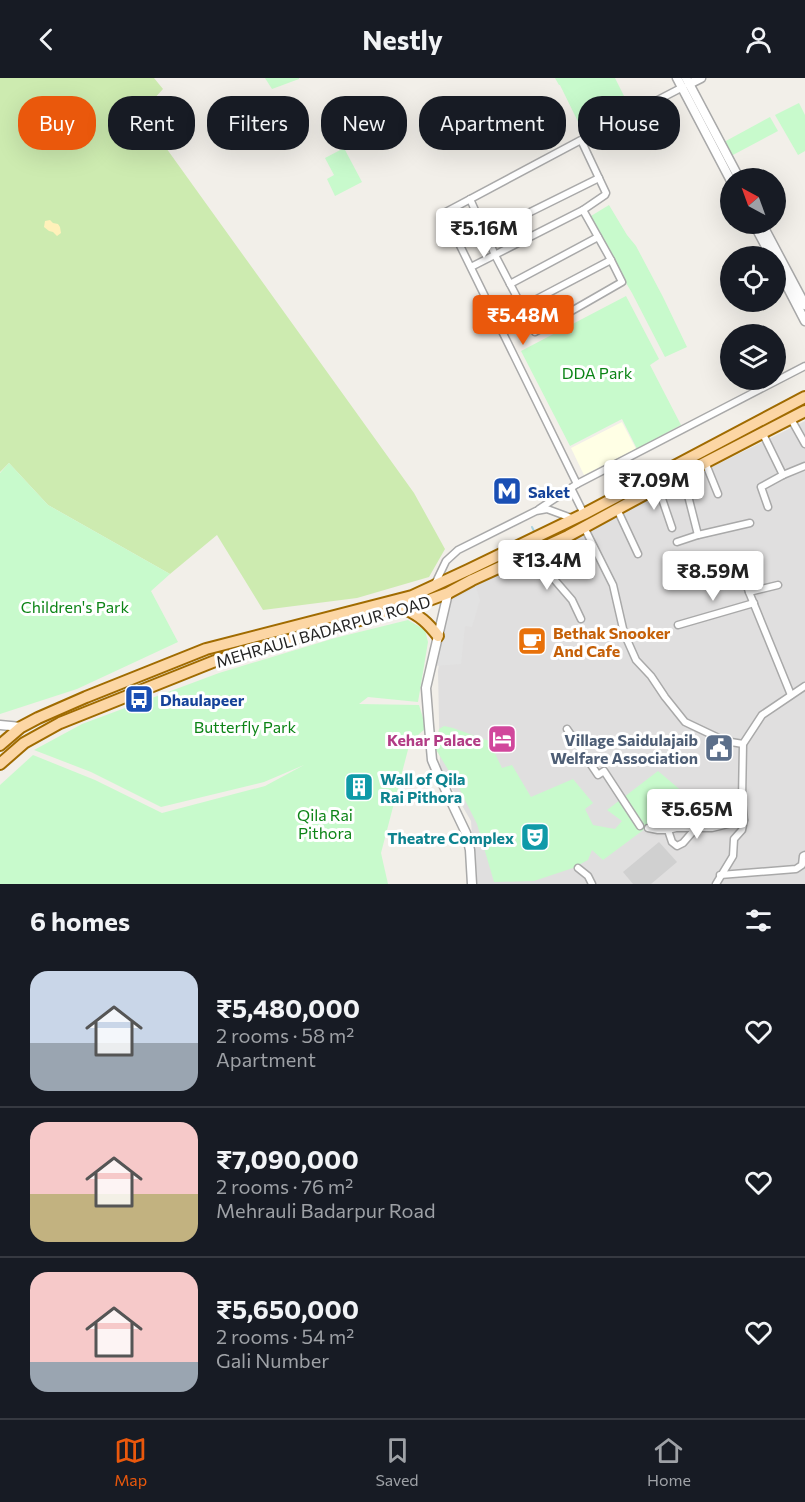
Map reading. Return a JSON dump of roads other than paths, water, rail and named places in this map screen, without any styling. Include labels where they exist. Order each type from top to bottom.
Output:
[{"type":"main road","name":"MEHRAULI BADARPUR ROAD","points":[[0,745],[21,727],[38,718],[210,648],[412,596],[579,516],[805,397]]},
{"type":"main road","name":"MEHRAULI BADARPUR ROAD","points":[[0,762],[24,743],[60,723],[215,661],[405,609],[448,593],[584,527],[805,411]]},
{"type":"main road","points":[[405,609],[418,615],[429,624],[438,636]]},
{"type":"street","points":[[677,78],[686,83],[726,168]]},
{"type":"street","points":[[662,96],[700,78]]},
{"type":"street","points":[[471,267],[583,210],[606,194],[581,140],[446,212],[447,219],[577,483]]},
{"type":"street","points":[[715,142],[732,168]]},
{"type":"street","points":[[486,234],[599,178]]},
{"type":"street","points":[[470,199],[495,255],[535,332],[622,282],[583,210]]},
{"type":"street","points":[[767,234],[805,321]]},
{"type":"street","points":[[510,284],[598,237]]},
{"type":"street","points":[[497,320],[611,260]]},
{"type":"street","points":[[787,279],[805,305]]},
{"type":"street","points":[[435,585],[446,561],[458,550],[540,509],[577,483],[805,366]]},
{"type":"street","points":[[791,419],[805,444]]},
{"type":"street","points":[[763,434],[783,475]]},
{"type":"street","points":[[705,462],[718,494]]},
{"type":"street","points":[[679,463],[698,535]]},
{"type":"street","points":[[768,507],[761,487],[805,466]]},
{"type":"street","points":[[658,487],[672,528]]},
{"type":"street","points":[[540,509],[579,516],[571,488]]},
{"type":"street","points":[[617,509],[638,554]]},
{"type":"street","points":[[677,543],[698,535],[750,523]]},
{"type":"street","points":[[584,527],[613,585],[624,633],[636,660],[651,676],[685,722],[725,741],[743,744]]},
{"type":"street","points":[[534,552],[540,563],[572,600],[581,619]]},
{"type":"street","points":[[713,573],[740,567],[791,695]]},
{"type":"street","points":[[749,592],[778,585]]},
{"type":"street","points":[[448,593],[426,688],[432,760],[466,833],[471,850],[472,884]]},
{"type":"street","points":[[678,625],[754,603]]},
{"type":"street","points":[[716,884],[733,855],[734,839],[742,830],[744,820],[743,744],[762,715],[805,686]]},
{"type":"street","points":[[0,725],[21,727]]},
{"type":"street","points":[[567,729],[598,775],[604,771],[640,826]]},
{"type":"street","points":[[648,828],[668,830],[712,828],[744,820]]},
{"type":"street","points":[[668,830],[676,846],[683,843],[696,828]]},
{"type":"street","points":[[720,875],[796,869],[802,865],[805,855]]},
{"type":"street","points":[[578,868],[588,876],[592,884]]},
{"type":"waterway","points":[[532,527],[535,533]]},
{"type":"place","name":"Saket","points":[[507,491]]},
{"type":"place","name":"Bethak Snooker And Cafe","points":[[532,641]]},
{"type":"place","name":"Dhaulapeer","points":[[139,699]]},
{"type":"place","name":"Kehar Palace","points":[[502,739]]},
{"type":"place","name":"Village Saidulajaib Welfare Association","points":[[719,748]]},
{"type":"place","name":"Wall of Qila Rai Pithora","points":[[359,787]]},
{"type":"place","name":"Theatre Complex","points":[[535,837]]},
{"type":"park label","name":"DDA Park","points":[[597,372]]},
{"type":"park label","name":"Children's Park","points":[[75,606]]},
{"type":"park label","name":"Butterfly Park","points":[[245,726]]},
{"type":"park label","name":"Qila Rai Pithora","points":[[325,823]]}]
